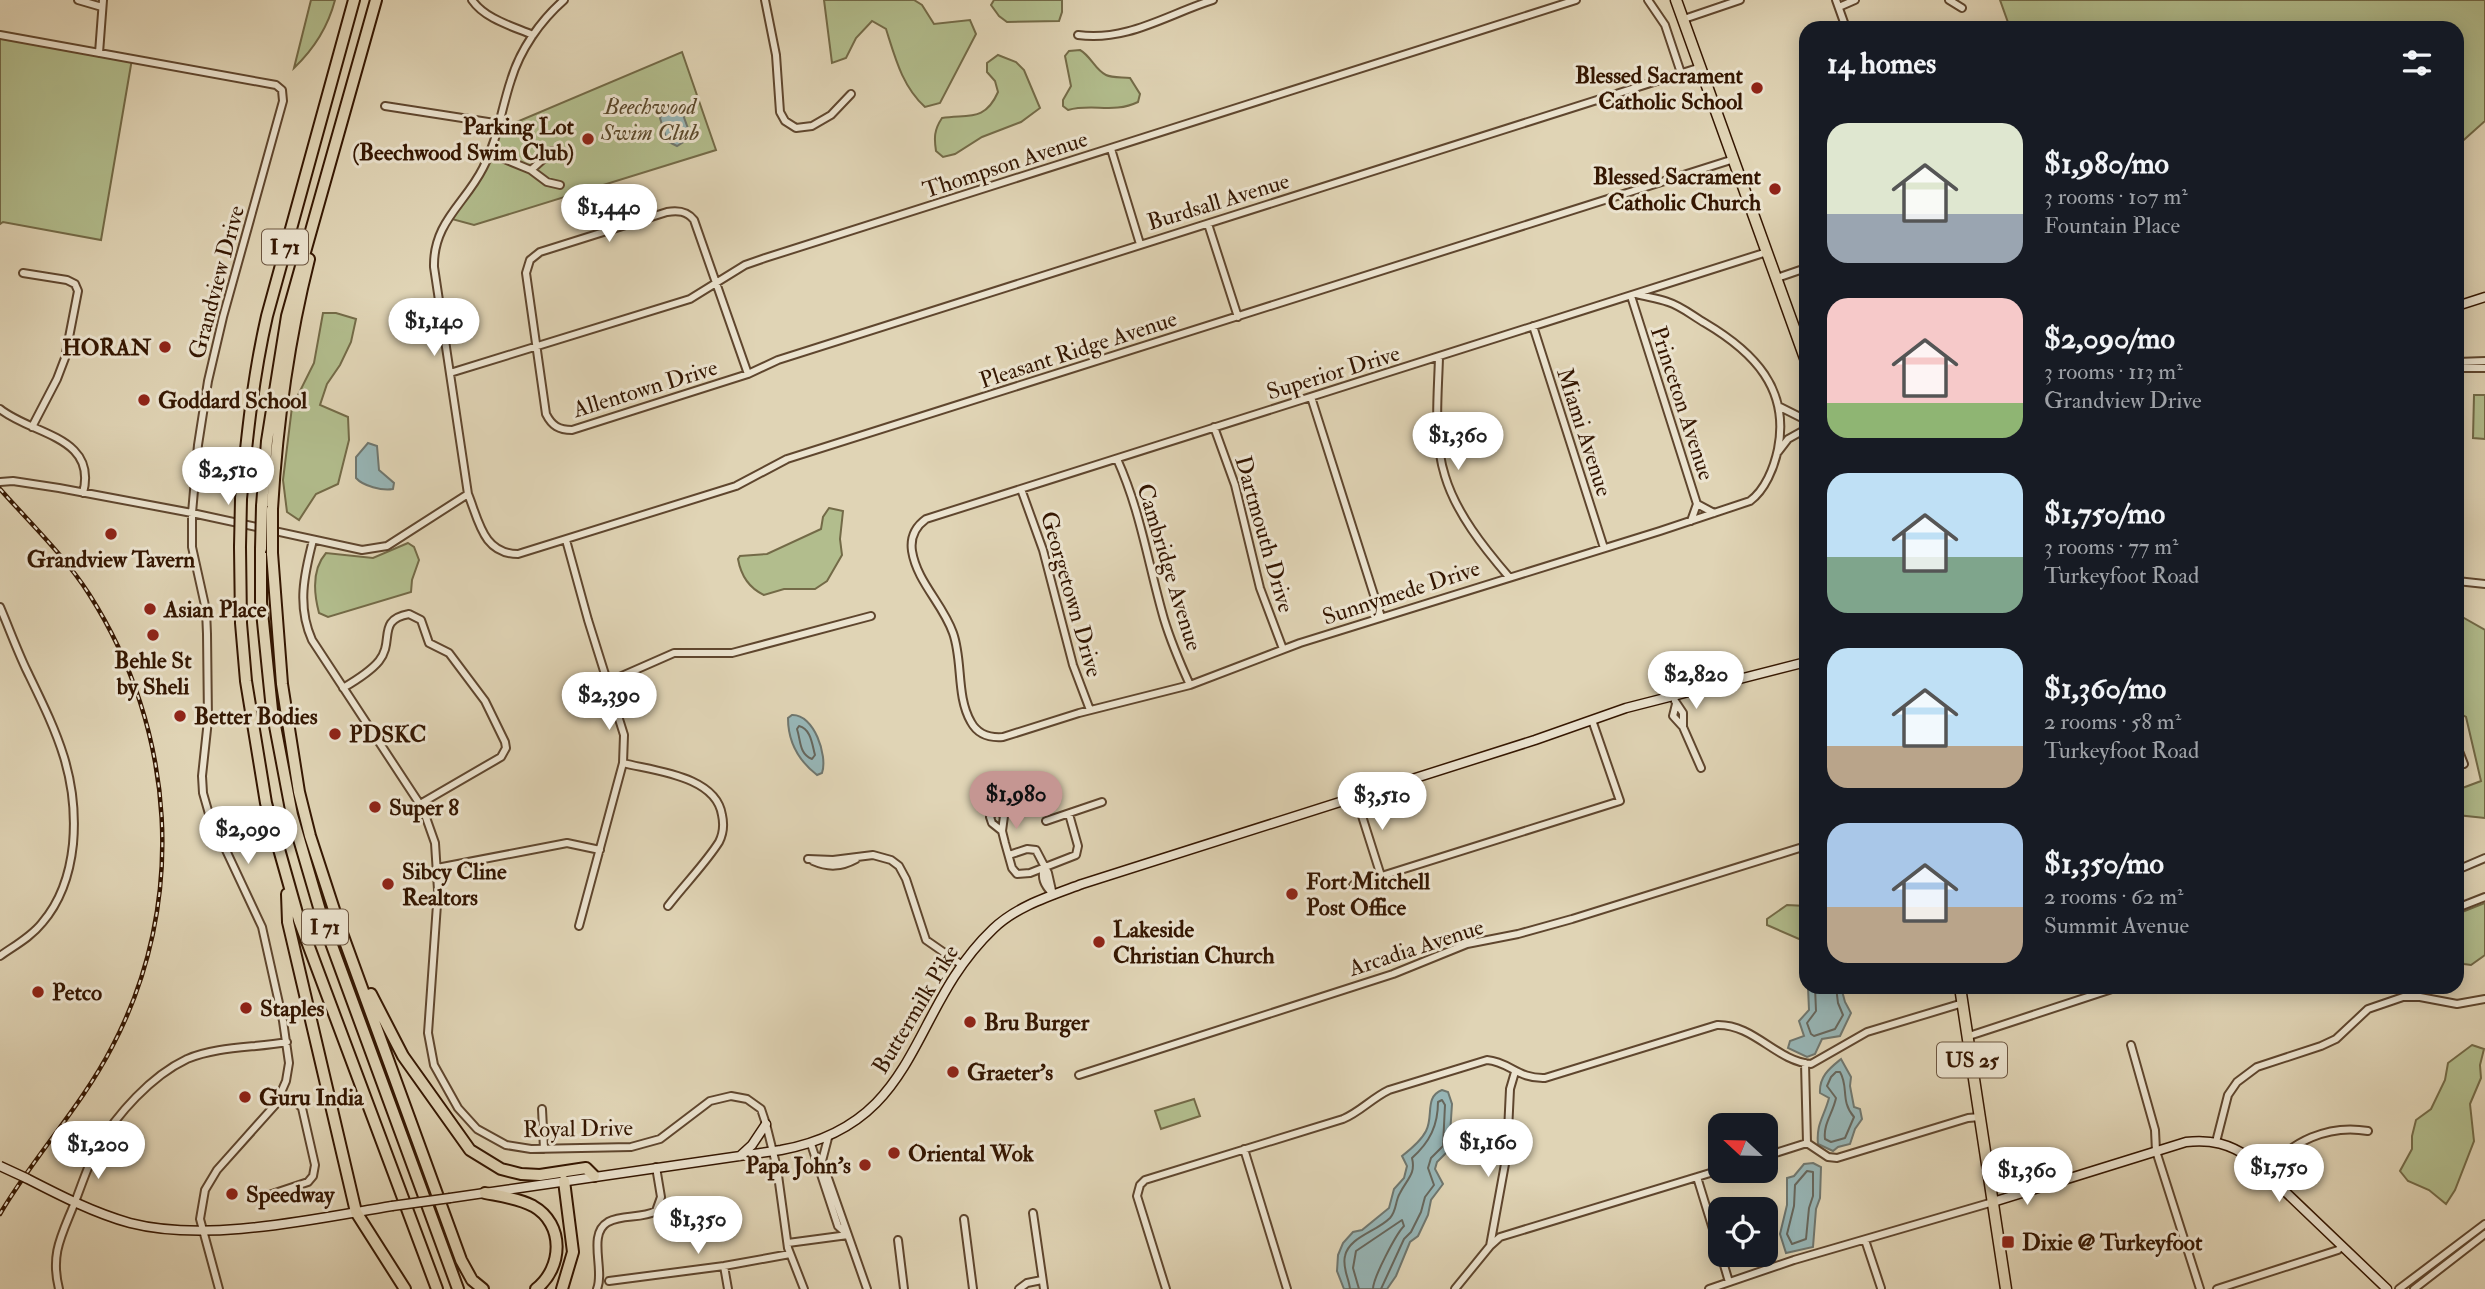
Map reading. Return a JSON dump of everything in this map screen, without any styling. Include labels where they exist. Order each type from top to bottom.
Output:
[{"type":"highway","name":"I 71","points":[[354,0],[267,316],[251,400],[241,499],[241,623],[246,681],[266,803],[286,877],[299,920],[437,1289]]},
{"type":"highway","name":"I 71","points":[[376,0],[287,316],[267,441],[266,551],[261,602],[272,710],[292,816],[323,921],[458,1289]]},
{"type":"highway","points":[[266,551],[295,768],[310,836],[338,925],[461,1259],[468,1276],[483,1289]]},
{"type":"highway","points":[[295,768],[329,879],[373,1000],[403,1056],[462,1141],[487,1162],[508,1171],[540,1175],[586,1168],[594,1176]]},
{"type":"highway","points":[[286,877],[288,922],[356,1212],[405,1289]]},
{"type":"highway","points":[[562,1289],[573,1252],[564,1181]]},
{"type":"highway","points":[[485,1193],[527,1203],[541,1211],[552,1226],[557,1242],[556,1259],[547,1279],[536,1289]]},
{"type":"main road","points":[[1676,0],[1799,340]]},
{"type":"main road","points":[[2464,304],[2485,297]]},
{"type":"main road","name":"Buttermilk Pike","points":[[0,1166],[127,1222],[203,1231],[356,1212],[773,1152],[811,1144],[828,1138],[863,1115],[888,1091],[973,950],[1005,918],[1028,905],[1592,720],[1675,700],[1799,664]]},
{"type":"main road","name":"US 25","points":[[1961,994],[2006,1289]]},
{"type":"main road","points":[[740,1156],[752,1145],[766,1124]]},
{"type":"main road","points":[[1993,1202],[2186,1142],[2216,1142],[2242,1153],[2267,1173],[2387,1289]]},
{"type":"street","points":[[78,0],[102,4],[99,53]]},
{"type":"street","points":[[472,0],[487,14],[533,35]]},
{"type":"street","points":[[0,482],[13,481],[192,513],[362,550],[379,548],[468,494],[434,267],[435,248],[440,231],[477,178],[490,153],[501,124],[512,77],[533,35],[564,0]]},
{"type":"street","points":[[765,0],[776,55],[780,112],[785,121],[796,128],[812,126],[831,115],[851,94]]},
{"type":"street","points":[[1078,34],[1094,37],[1124,33],[1213,0]]},
{"type":"street","name":"Thompson Avenue","points":[[450,373],[690,299],[745,265],[765,258],[1576,0]]},
{"type":"street","points":[[1648,0],[1665,25],[1681,73]]},
{"type":"street","points":[[1684,19],[1740,0]]},
{"type":"street","points":[[1843,21],[1837,4],[1855,0]]},
{"type":"street","points":[[1948,0],[1962,8]]},
{"type":"street","name":"Grandview Drive","points":[[0,36],[276,85],[280,87],[283,95],[208,381],[198,445],[192,513],[192,547],[205,610],[207,634],[208,720],[202,776],[203,793],[209,814],[262,927],[287,1042],[288,1072],[280,1096],[270,1113],[208,1182],[200,1212],[219,1289]]},
{"type":"street","name":"Burdsall Avenue","points":[[748,374],[778,360],[1701,67]]},
{"type":"street","points":[[385,106],[501,124]]},
{"type":"street","points":[[1111,149],[1140,244]]},
{"type":"street","points":[[531,170],[552,151]]},
{"type":"street","points":[[490,153],[531,170],[547,182],[560,185]]},
{"type":"street","name":"Pleasant Ridge Avenue","points":[[468,494],[487,540],[498,551],[518,554],[736,486],[787,459],[1734,159]]},
{"type":"street","name":"Allentown Drive","points":[[716,284],[694,220],[687,213],[676,210],[540,252],[530,260],[526,273],[547,414],[552,424],[564,430],[572,430],[748,374]]},
{"type":"street","points":[[1208,223],[1238,317]]},
{"type":"street","name":"Superior Drive","points":[[983,734],[971,722],[966,706],[950,625],[923,580],[912,553],[914,531],[926,519],[1767,252]]},
{"type":"street","points":[[1777,278],[1799,270]]},
{"type":"street","points":[[23,273],[67,280],[75,284],[78,291],[65,358],[32,427]]},
{"type":"street","points":[[716,284],[748,374]]},
{"type":"street","name":"Sunnymede Drive","points":[[983,734],[992,738],[1003,737],[1090,710],[1189,685],[1283,649],[1741,505],[1756,497],[1777,454],[1781,426],[1779,407],[1765,374],[1733,341],[1669,302],[1633,295]]},
{"type":"street","name":"Princeton Avenue","points":[[1633,295],[1697,504],[1691,521]]},
{"type":"street","name":"Miami Avenue","points":[[1533,326],[1604,548]]},
{"type":"street","points":[[1439,357],[1437,422],[1445,476],[1469,525],[1510,577]]},
{"type":"street","points":[[2464,362],[2485,361]]},
{"type":"street","points":[[2464,368],[2485,368]]},
{"type":"street","points":[[1311,397],[1381,617]]},
{"type":"street","points":[[1779,407],[1799,417]]},
{"type":"street","points":[[0,409],[77,451],[83,464],[83,493]]},
{"type":"street","name":"Dartmouth Drive","points":[[1214,427],[1235,485],[1260,588],[1283,649]]},
{"type":"street","points":[[1777,454],[1788,439],[1799,433]]},
{"type":"street","name":"Cambridge Avenue","points":[[1117,459],[1134,500],[1165,621],[1189,685]]},
{"type":"street","name":"Georgetown Drive","points":[[1021,489],[1043,550],[1073,665],[1090,710]]},
{"type":"street","points":[[1697,504],[1714,513]]},
{"type":"street","name":"Royal Drive","points":[[313,540],[304,575],[302,597],[304,617],[312,640],[420,804],[435,843],[438,869],[428,1033],[434,1065],[458,1108],[477,1129],[506,1145],[544,1149],[631,1147],[648,1144],[671,1132],[710,1101],[731,1096],[747,1099],[761,1110],[766,1124],[790,1254],[804,1289]]},
{"type":"street","points":[[566,540],[624,734],[623,763],[579,926]]},
{"type":"street","points":[[2464,582],[2485,584]]},
{"type":"street","points":[[0,607],[62,746],[72,790],[74,826],[67,877],[58,899],[42,924],[0,956]]},
{"type":"street","points":[[343,688],[381,659],[387,648],[390,622],[409,614],[421,620],[429,643],[449,653],[485,701],[505,742],[505,751],[501,757],[420,804]]},
{"type":"street","points":[[608,682],[674,653],[732,653],[871,616]]},
{"type":"street","points":[[1675,700],[1673,716],[1683,727],[1701,768]]},
{"type":"street","points":[[1353,885],[1620,801],[1592,720]]},
{"type":"street","points":[[623,763],[699,783],[712,793],[722,813],[723,827],[719,841],[668,906]]},
{"type":"street","points":[[1356,797],[1381,876]]},
{"type":"street","points":[[1045,821],[1102,802]]},
{"type":"street","points":[[1002,831],[1012,868],[1017,874],[1023,874],[1076,855],[1078,846],[1069,814]]},
{"type":"street","points":[[438,869],[567,842],[600,850]]},
{"type":"street","points":[[1009,855],[1033,848],[1040,855],[1051,882],[1053,895]]},
{"type":"street","name":"Arcadia Avenue","points":[[1079,1074],[1393,974],[1467,944],[1572,919],[1799,848]]},
{"type":"street","points":[[858,858],[840,866],[829,866],[808,859],[833,860],[873,855],[883,857],[898,866],[906,880],[926,940],[962,965]]},
{"type":"street","points":[[2464,867],[2485,858]]},
{"type":"street","points":[[2464,905],[2485,897]]},
{"type":"street","points":[[1969,1036],[2097,994]]},
{"type":"street","points":[[2216,1142],[2228,1095],[2237,1082],[2256,1067],[2336,1039],[2368,1009],[2403,997],[2420,997],[2457,1004],[2485,999]]},
{"type":"street","points":[[1166,1289],[1139,1203],[1138,1189],[1145,1180],[1343,1119],[1361,1110],[1377,1095],[1389,1090],[1491,1060],[1500,1062],[1528,1078],[1545,1078],[1717,1025],[1730,1025],[1748,1032],[1784,1055],[1805,1063],[1817,1061],[1867,1032],[1963,1003]]},
{"type":"street","points":[[59,1289],[54,1264],[57,1247],[88,1167],[101,1142],[134,1100],[173,1066],[206,1053],[287,1042]]},
{"type":"street","points":[[2132,1045],[2155,1130],[2156,1151],[2200,1289]]},
{"type":"street","points":[[1805,1063],[1807,1143]]},
{"type":"street","points":[[1490,1246],[1507,1153],[1510,1089],[1515,1072]]},
{"type":"street","points":[[257,1199],[308,1182],[313,1176],[314,1161],[302,1108],[299,1102],[280,1096]]},
{"type":"street","points":[[542,1109],[544,1149]]},
{"type":"street","points":[[1807,1143],[1828,1157],[1837,1158],[1968,1118],[1980,1117]]},
{"type":"street","points":[[2267,1173],[2278,1158],[2302,1140],[2353,1128],[2368,1131]]},
{"type":"street","points":[[828,1138],[822,1161],[867,1289]]},
{"type":"street","points":[[1778,1152],[1807,1143]]},
{"type":"street","points":[[811,1144],[838,1226],[848,1235]]},
{"type":"street","points":[[1244,1150],[1287,1289]]},
{"type":"street","points":[[597,1289],[601,1271],[597,1241],[601,1229],[608,1222],[619,1218],[648,1215],[656,1211],[662,1197],[656,1167]]},
{"type":"street","points":[[1455,1289],[1500,1237],[1708,1174]]},
{"type":"street","points":[[1697,1177],[1708,1212]]},
{"type":"street","points":[[1709,1289],[1794,1260],[1993,1202]]},
{"type":"street","points":[[1033,1213],[1044,1289]]},
{"type":"street","points":[[964,1219],[973,1289]]},
{"type":"street","points":[[2399,1289],[2485,1224]]},
{"type":"street","points":[[2414,1289],[2485,1234]]},
{"type":"street","points":[[788,1243],[848,1235]]},
{"type":"street","points":[[898,1240],[904,1289]]},
{"type":"street","points":[[1865,1240],[1881,1288]]},
{"type":"street","points":[[2217,1289],[2338,1250],[2342,1245]]},
{"type":"street","points":[[609,1281],[724,1266],[790,1254]]},
{"type":"street","points":[[724,1266],[728,1289]]},
{"type":"street","points":[[1725,1267],[1729,1282]]},
{"type":"street","points":[[626,1279],[627,1289]]},
{"type":"street","points":[[1020,1289],[1027,1283],[1042,1280]]},
{"type":"green space","points":[[311,0],[335,0],[319,37],[294,68]]},
{"type":"green space","points":[[824,0],[914,0],[922,5],[934,24],[970,20],[976,34],[940,103],[925,107],[905,80],[886,29],[872,21],[856,38],[846,58],[832,63]]},
{"type":"green space","points":[[994,0],[1062,0],[1062,12],[1059,21],[1007,22],[991,5]]},
{"type":"green space","points":[[2000,0],[2485,0],[2485,121],[2464,140],[2464,21],[2008,21]]},
{"type":"green space","points":[[0,35],[132,59],[101,240],[3,222],[0,224]]},
{"type":"green space","points":[[1080,50],[1106,75],[1130,78],[1140,94],[1138,102],[1111,108],[1086,107],[1068,110],[1063,106],[1063,100],[1071,86],[1065,56],[1069,51]]},
{"type":"green space","name":"Beechwood Swim Club","points":[[682,52],[716,150],[474,225],[448,218],[477,178],[501,124],[512,124]]},
{"type":"green space","points":[[998,55],[1016,62],[1024,70],[1040,108],[1021,122],[982,137],[955,154],[943,157],[936,151],[935,146],[939,122],[942,118],[975,115],[993,102],[998,92],[995,81],[987,72],[987,63]]},
{"type":"green space","points":[[323,313],[336,313],[356,319],[351,342],[327,384],[320,405],[348,417],[349,440],[338,484],[316,494],[299,520],[287,512],[283,480],[292,407],[314,363]]},
{"type":"green space","points":[[2474,395],[2485,395],[2485,439],[2473,438]]},
{"type":"green space","points":[[829,508],[843,511],[840,539],[842,555],[827,581],[815,589],[784,589],[764,595],[746,581],[738,559],[740,556],[767,554],[821,529],[823,517]]},
{"type":"green space","points":[[408,543],[414,547],[419,560],[411,592],[328,617],[319,613],[315,582],[318,566],[326,553],[373,558]]},
{"type":"green space","points":[[2464,618],[2485,630],[2485,818],[2464,816],[2464,787],[2481,781],[2466,717]]},
{"type":"green space","points":[[2485,903],[2485,955],[2471,965],[2464,964],[2464,911]]},
{"type":"green space","points":[[1787,905],[1799,906],[1799,939],[1767,925],[1767,919]]},
{"type":"green space","points":[[2472,1045],[2484,1049],[2480,1065],[2481,1078],[2470,1104],[2474,1141],[2455,1190],[2446,1204],[2429,1190],[2408,1181],[2400,1171],[2412,1149],[2416,1120],[2431,1109],[2445,1080],[2448,1063]]},
{"type":"green space","points":[[1194,1099],[1200,1116],[1161,1129],[1155,1111]]},
{"type":"water","points":[[673,106],[682,112],[690,134],[677,146],[667,141],[660,118],[664,110]]},
{"type":"water","points":[[368,443],[377,446],[379,470],[394,483],[393,489],[373,487],[356,478],[356,457]]},
{"type":"water","points":[[792,715],[807,721],[818,737],[823,757],[822,773],[817,775],[811,770],[796,750],[789,727],[788,718]]},
{"type":"water","points":[[1808,994],[1843,994],[1851,1013],[1840,1036],[1822,1039],[1815,1054],[1807,1057],[1788,1048],[1790,1041],[1804,1036],[1799,1021],[1809,1010]]},
{"type":"water","points":[[1841,1059],[1851,1077],[1854,1107],[1860,1109],[1862,1119],[1850,1144],[1833,1151],[1818,1144],[1819,1126],[1829,1098],[1820,1093],[1820,1087],[1826,1073]]},
{"type":"water","points":[[1442,1090],[1448,1092],[1452,1104],[1449,1150],[1437,1162],[1435,1169],[1443,1184],[1431,1200],[1428,1215],[1418,1236],[1410,1242],[1396,1276],[1387,1289],[1344,1289],[1337,1271],[1338,1255],[1343,1243],[1353,1232],[1362,1230],[1389,1208],[1394,1189],[1404,1178],[1407,1166],[1402,1156],[1424,1135],[1433,1097]]},
{"type":"water","points":[[1813,1163],[1821,1167],[1813,1247],[1786,1253],[1780,1234],[1787,1205],[1787,1178],[1794,1176],[1804,1164]]},
{"type":"railway","points":[[0,489],[79,580],[118,647],[140,702],[155,759],[162,818],[161,876],[153,935],[136,992],[100,1069],[0,1214]]},
{"type":"place","name":"Blessed Sacrament Catholic School","points":[[1757,88]]},
{"type":"place","name":"Parking Lot (Beechwood Swim Club)","points":[[588,139]]},
{"type":"place","name":"Blessed Sacrament Catholic Church","points":[[1775,189]]},
{"type":"place","name":"HORAN","points":[[165,347]]},
{"type":"place","name":"Goddard School","points":[[144,400]]},
{"type":"place","name":"Grandview Tavern","points":[[111,534]]},
{"type":"place","name":"Asian Place","points":[[150,609]]},
{"type":"place","name":"Behle St by Sheli","points":[[153,635]]},
{"type":"place","name":"Better Bodies","points":[[180,716]]},
{"type":"place","name":"PDSKC","points":[[335,734]]},
{"type":"place","name":"Super 8","points":[[375,807]]},
{"type":"place","name":"Sibcy Cline Realtors","points":[[388,884]]},
{"type":"place","name":"Fort Mitchell Post Office","points":[[1292,894]]},
{"type":"place","name":"Lakeside Christian Church","points":[[1099,942]]},
{"type":"place","name":"Petco","points":[[38,992]]},
{"type":"place","name":"Staples","points":[[246,1008]]},
{"type":"place","name":"Bru Burger","points":[[970,1022]]},
{"type":"place","name":"Graeter's","points":[[953,1072]]},
{"type":"place","name":"Guru India","points":[[245,1097]]},
{"type":"place","name":"Oriental Wok","points":[[894,1153]]},
{"type":"place","name":"Papa John's","points":[[865,1165]]},
{"type":"place","name":"Speedway","points":[[232,1194]]},
{"type":"place","name":"Dixie @ Turkeyfoot","points":[[2008,1242]]}]
